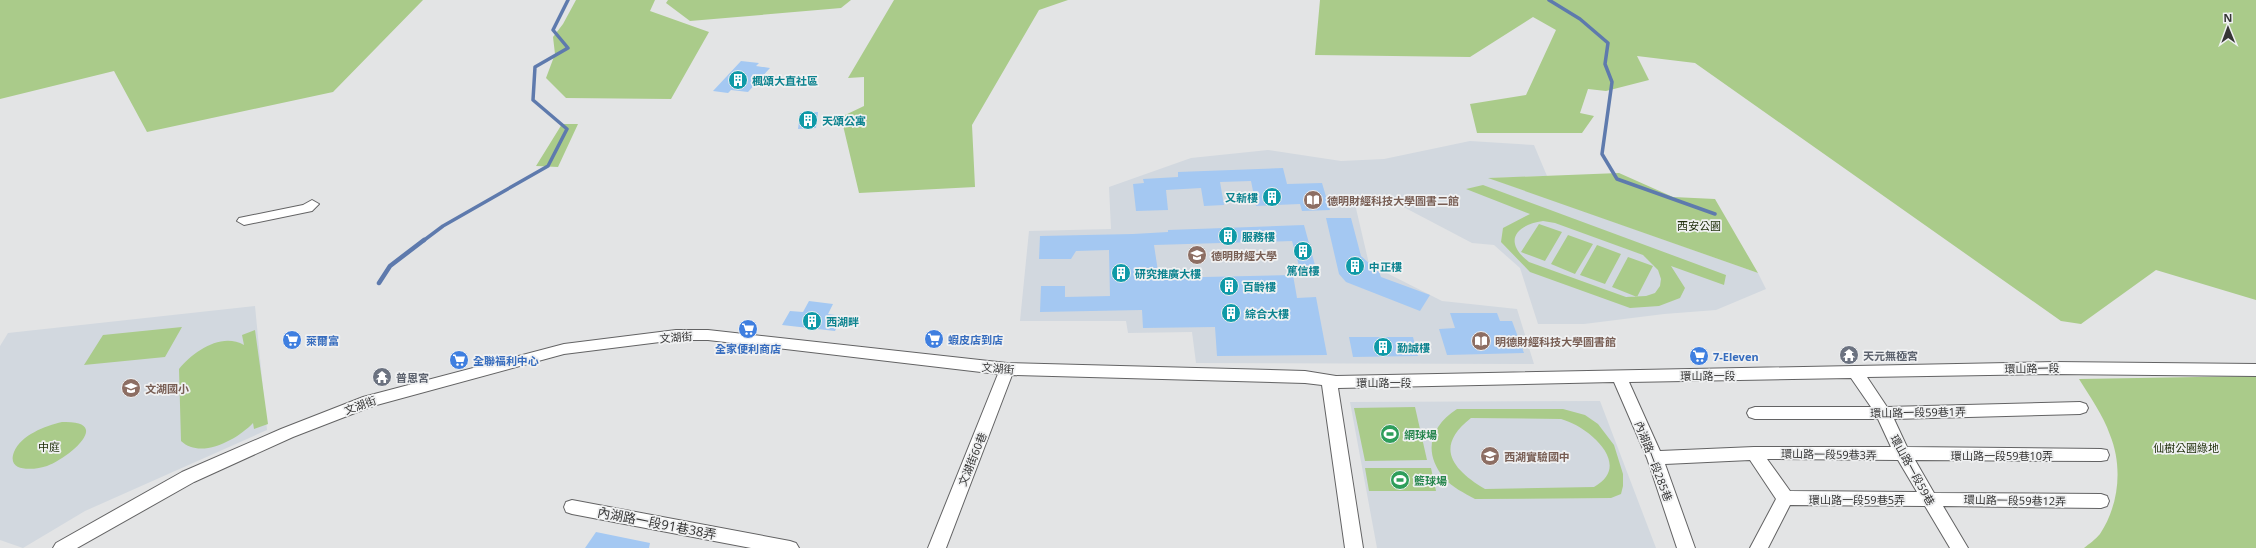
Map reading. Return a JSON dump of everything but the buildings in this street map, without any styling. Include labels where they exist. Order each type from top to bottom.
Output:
[{"type":"street","points":[[244,220],[307,208],[312,204]]},
{"type":"street","name":"文湖街","points":[[62,548],[188,477],[286,433],[369,401],[564,349],[676,335],[708,335],[1007,369],[1305,377],[1329,382]]},
{"type":"street","name":"環山路一段","points":[[1329,382],[1433,381],[1618,375],[1752,375],[1855,371],[2054,368],[2256,370]]},
{"type":"street","name":"文湖街60巷","points":[[937,548],[1007,369]]},
{"type":"street","name":"環山路一段59巷","points":[[1855,371],[1883,413],[1903,455],[1959,548]]},
{"type":"street","name":"內湖路一段285巷","points":[[1618,375],[1655,458],[1686,548]]},
{"type":"street","points":[[1329,382],[1354,548]]},
{"type":"street","name":"環山路一段59巷1弄","points":[[1755,413],[1883,413],[2080,408]]},
{"type":"street","points":[[1754,453],[1786,498],[1759,548]]},
{"type":"street","name":"環山路一段59巷3弄","points":[[1655,458],[1754,453],[1903,455]]},
{"type":"street","name":"環山路一段59巷10弄","points":[[1903,455],[2102,455]]},
{"type":"street","name":"環山路一段59巷5弄","points":[[1786,498],[1929,499]]},
{"type":"street","name":"環山路一段59巷12弄","points":[[1929,499],[2101,501]]},
{"type":"street","name":"內湖路一段91巷38弄","points":[[572,507],[790,548]]},
{"type":"shaded area","name":"德明財經大學","points":[[1470,141],[1534,145],[1547,176],[1490,178],[1758,273],[1766,289],[1716,310],[1664,314],[1584,324],[1538,324],[1520,268],[1494,245],[1472,243],[1394,202],[1355,204],[1369,264],[1442,301],[1517,309],[1534,364],[1196,363],[1192,332],[1128,333],[1126,321],[1020,321],[1029,231],[1111,229],[1109,187],[1191,158],[1268,150],[1341,161],[1384,159]]},
{"type":"shaded area","name":"文湖國小","points":[[255,306],[267,430],[85,511],[23,548],[0,540],[0,346],[8,333]]},
{"type":"shaded area","name":"西湖實驗國中","points":[[1600,401],[1656,548],[1377,548],[1350,402]]},
{"type":"green space","points":[[0,0],[423,0],[333,92],[147,132],[114,71],[0,99]]},
{"type":"green space","points":[[576,0],[655,0],[650,11],[709,32],[671,99],[566,98],[546,78],[555,54],[553,37],[563,24]]},
{"type":"green space","points":[[668,0],[851,0],[841,8],[690,21],[666,3]]},
{"type":"green space","points":[[894,0],[1068,0],[1039,10],[972,125],[975,187],[859,193],[841,117],[864,106],[864,77],[848,78]]},
{"type":"green space","points":[[1320,0],[2256,0],[2256,300],[2156,270],[2081,324],[2061,321],[1695,63],[1637,56],[1649,80],[1606,91],[1588,89],[1580,113],[1594,116],[1582,133],[1477,133],[1470,104],[1526,95],[1556,30],[1533,17],[1470,57],[1315,55]]},
{"type":"green space","points":[[562,124],[578,124],[558,167],[536,166]]},
{"type":"green space","name":"西安公園","points":[[1619,173],[1673,197],[1715,199],[1758,273],[1488,178]]},
{"type":"green space","points":[[1483,185],[1726,275],[1724,285],[1671,266],[1685,288],[1680,298],[1659,306],[1630,308],[1530,272],[1501,242],[1503,228],[1530,214],[1466,189]],"holes":[[[1543,221],[1555,223],[1643,255],[1658,270],[1661,279],[1660,286],[1655,293],[1646,296],[1626,297],[1529,262],[1516,248],[1515,241],[1519,230],[1525,226]]]},
{"type":"green space","points":[[1539,224],[1562,232],[1545,261],[1521,252]]},
{"type":"green space","points":[[1568,235],[1593,244],[1575,274],[1551,264]]},
{"type":"green space","points":[[1597,245],[1621,254],[1605,284],[1580,275]]},
{"type":"green space","points":[[1628,257],[1653,266],[1637,297],[1612,287]]},
{"type":"green space","points":[[182,327],[165,357],[84,365],[103,335]]},
{"type":"green space","points":[[255,330],[268,424],[254,429],[253,423],[229,441],[209,448],[189,446],[181,441],[179,369],[192,356],[217,342],[235,342],[244,345],[242,335]]},
{"type":"green space","name":"仙樹公園綠地","points":[[2256,376],[2256,548],[2084,548],[2100,534],[2106,523],[2115,498],[2118,473],[2114,447],[2104,420],[2079,379]]},
{"type":"green space","name":"網球場","points":[[1415,407],[1427,460],[1365,461],[1354,408]]},
{"type":"green space","points":[[1457,409],[1563,409],[1585,415],[1598,424],[1614,445],[1623,474],[1621,494],[1611,498],[1475,499],[1458,490],[1447,481],[1437,468],[1433,458],[1432,440],[1441,423]],"holes":[[[1471,418],[1561,419],[1583,429],[1603,447],[1608,458],[1610,468],[1605,478],[1594,487],[1485,489],[1464,474],[1456,465],[1452,457],[1450,448],[1453,439]]]},
{"type":"green space","name":"中庭","points":[[62,422],[77,423],[85,427],[86,433],[75,448],[56,462],[47,466],[29,469],[18,467],[14,464],[14,452],[22,441],[34,432]]},
{"type":"green space","name":"籃球場","points":[[1365,468],[1431,468],[1436,491],[1369,491]]},
{"type":"waterway","points":[[423,241],[443,226],[548,166],[567,129],[533,100],[535,67],[568,48],[553,30],[568,0]]},
{"type":"waterway","points":[[1549,0],[1580,19],[1608,43],[1605,64],[1612,82],[1602,154],[1617,179],[1715,214]]},
{"type":"waterway","points":[[379,283],[390,266],[424,240]]},
{"type":"place","name":"楓頌大直社區","points":[[738,80]]},
{"type":"place","name":"天頌公寓","points":[[808,120]]},
{"type":"place","name":"又新樓","points":[[1272,197]]},
{"type":"place","name":"德明財經科技大學圖書二館","points":[[1313,200]]},
{"type":"place","name":"服務樓","points":[[1228,236]]},
{"type":"place","name":"篤信樓","points":[[1303,251]]},
{"type":"place","name":"德明財經大學","points":[[1197,255]]},
{"type":"place","name":"中正樓","points":[[1355,266]]},
{"type":"place","name":"研究推廣大樓","points":[[1121,273]]},
{"type":"place","name":"百齡樓","points":[[1229,286]]},
{"type":"place","name":"綜合大樓","points":[[1231,313]]},
{"type":"place","name":"西湖畔","points":[[812,321]]},
{"type":"place","name":"全家便利商店","points":[[748,329]]},
{"type":"place","name":"蝦皮店到店","points":[[934,339]]},
{"type":"place","name":"萊爾富","points":[[292,340]]},
{"type":"place","name":"明德財經科技大學圖書館","points":[[1481,341]]},
{"type":"place","name":"勤誠樓","points":[[1383,347]]},
{"type":"place","name":"天元無極宮","points":[[1849,355]]},
{"type":"place","name":"7-Eleven","points":[[1699,356]]},
{"type":"place","name":"全聯福利中心","points":[[459,360]]},
{"type":"place","name":"普恩宮","points":[[382,377]]},
{"type":"place","name":"文湖國小","points":[[131,388]]},
{"type":"place","name":"網球場","points":[[1390,434]]},
{"type":"place","name":"西湖實驗國中","points":[[1490,456]]},
{"type":"place","name":"籃球場","points":[[1400,480]]}]
